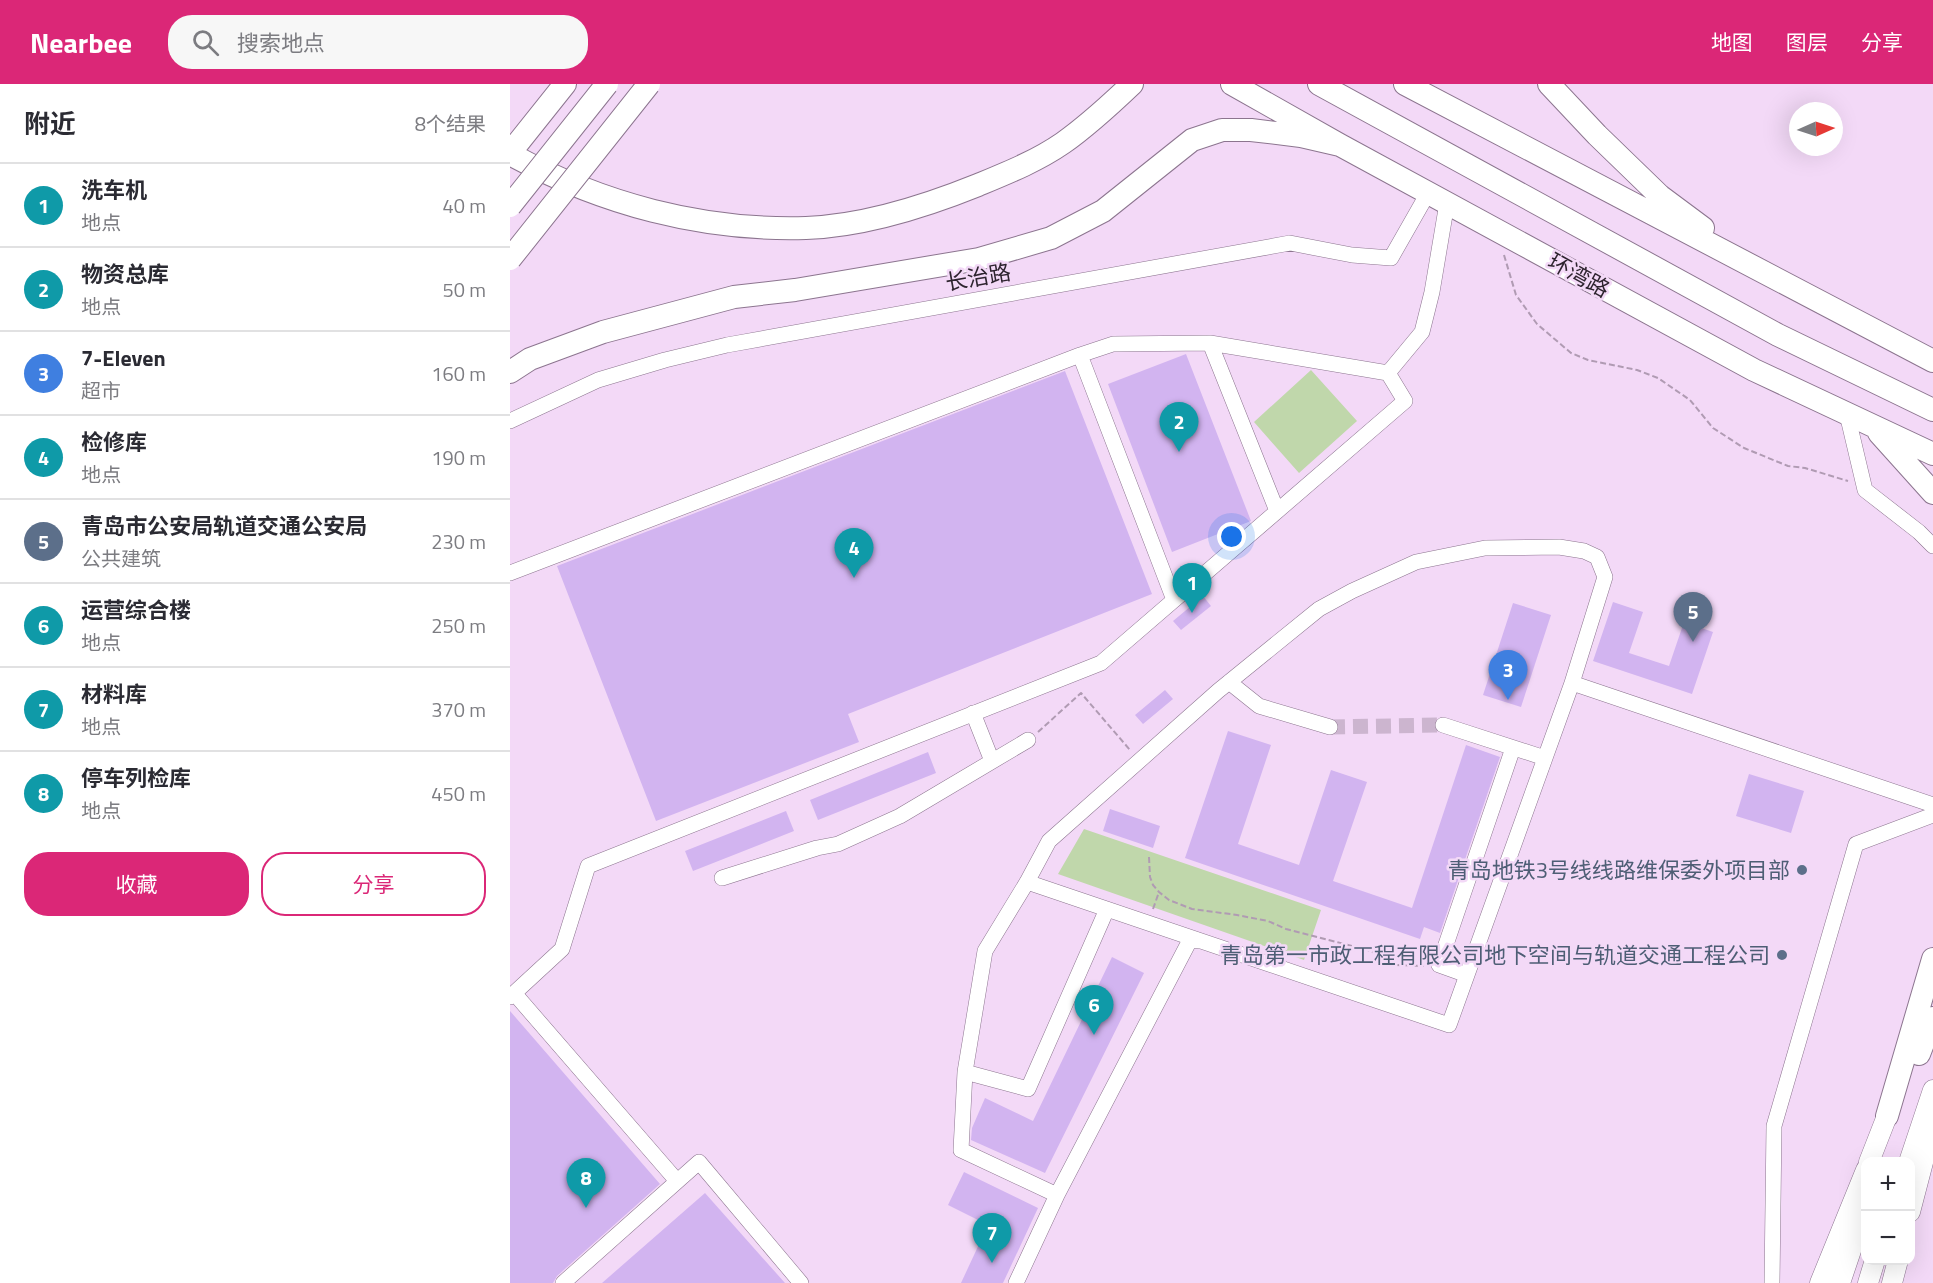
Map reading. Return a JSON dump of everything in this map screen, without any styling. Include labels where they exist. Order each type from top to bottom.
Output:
[{"type":"highway","points":[[565,84],[510,153],[548,175],[649,211],[697,221],[807,228],[896,213],[956,194],[1020,168],[1063,143],[1132,84]]},
{"type":"highway","points":[[510,206],[607,84]]},
{"type":"highway","name":"环湾路","points":[[1232,84],[1754,370],[1933,454]]},
{"type":"highway","name":"环湾路","points":[[1319,84],[1778,335],[1933,410]]},
{"type":"highway","points":[[1405,84],[1933,361]]},
{"type":"highway","points":[[510,259],[647,86]]},
{"type":"highway","points":[[1551,87],[1660,196],[1756,269]]},
{"type":"highway","points":[[510,372],[550,351],[650,318],[734,297],[795,290],[979,259],[1051,238],[1103,211],[1192,140],[1222,130],[1251,130],[1301,136],[1340,145]]},
{"type":"highway","points":[[1894,392],[1933,401]]},
{"type":"highway","points":[[1872,425],[1933,493]]},
{"type":"highway","points":[[1887,1116],[1933,959]]},
{"type":"highway","points":[[1887,1116],[1918,1057],[1933,1018]]},
{"type":"main road","points":[[1910,1157],[1933,1090]]},
{"type":"main road","points":[[1871,1157],[1887,1116]]},
{"type":"main road","points":[[1879,1157],[1887,1116]]},
{"type":"main road","points":[[1911,1211],[1933,1124]]},
{"type":"main road","points":[[1820,1283],[1861,1182]]},
{"type":"main road","points":[[1840,1283],[1864,1211]]},
{"type":"main road","points":[[1868,1283],[1873,1265]]},
{"type":"main road","points":[[1892,1283],[1897,1265]]},
{"type":"street","points":[[1388,373],[1422,332],[1432,292],[1437,198]]},
{"type":"street","name":"长治路","points":[[510,421],[598,380],[727,345],[1290,243],[1352,255],[1391,258],[1437,198]]},
{"type":"street","points":[[1210,343],[1277,511]]},
{"type":"street","points":[[510,573],[1113,344],[1210,343],[1388,373],[1404,400],[1101,663],[588,866],[562,949],[512,995],[677,1181]]},
{"type":"street","points":[[1080,355],[1174,600]]},
{"type":"street","points":[[1847,414],[1865,490],[1919,532],[1933,546]]},
{"type":"street","points":[[1027,882],[1449,1025],[1572,683],[1605,577],[1597,557],[1584,551],[1559,547],[1485,548],[1416,562],[1352,591],[1320,609],[1229,682],[1049,841],[985,951],[965,1072],[961,1150],[1057,1195]]},
{"type":"street","points":[[1229,682],[1259,706],[1329,727]]},
{"type":"street","points":[[1572,683],[1933,805]]},
{"type":"street","points":[[973,713],[992,761]]},
{"type":"street","points":[[1443,725],[1545,758]]},
{"type":"street","points":[[722,878],[838,844],[900,816],[1028,740]]},
{"type":"street","points":[[1467,975],[1439,965],[1513,748]]},
{"type":"street","points":[[1772,1283],[1774,1126],[1856,844],[1933,815]]},
{"type":"street","points":[[965,1072],[1028,1089],[1107,909]]},
{"type":"street","points":[[1016,1283],[1057,1195],[1190,940],[1200,940]]},
{"type":"street","points":[[563,1283],[699,1162],[801,1283]]},
{"type":"path","points":[[1496,230],[1516,295],[1537,324],[1571,353],[1588,360],[1637,370],[1658,378],[1690,400],[1713,428],[1744,448],[1788,466],[1805,468],[1845,479],[1865,490]]},
{"type":"path","points":[[1028,740],[1081,693],[1130,750]]},
{"type":"path","points":[[1149,857],[1150,877],[1153,885],[1169,900],[1192,909],[1259,919],[1286,929],[1371,951],[1396,965],[1405,967],[1439,965]]},
{"type":"path","points":[[1148,923],[1159,892]]},
{"type":"green space","points":[[1311,370],[1357,421],[1299,473],[1254,422]]},
{"type":"green space","points":[[1084,829],[1321,910],[1304,960],[1058,874]]},
{"type":"building","points":[[1186,354],[1251,521],[1172,552],[1108,384]]},
{"type":"building","points":[[1065,371],[1152,594],[848,714],[859,742],[656,821],[557,566]]},
{"type":"building","points":[[1203,596],[1211,606],[1181,630],[1173,621]]},
{"type":"building","points":[[1613,602],[1643,612],[1629,653],[1669,666],[1684,622],[1713,632],[1692,694],[1593,661]]},
{"type":"building","points":[[1513,603],[1551,615],[1521,707],[1483,695]]},
{"type":"building","points":[[1165,690],[1173,699],[1143,724],[1135,715]]},
{"type":"building","points":[[1228,731],[1271,745],[1238,844],[1299,865],[1331,770],[1367,782],[1333,881],[1412,908],[1466,745],[1500,757],[1440,933],[1424,927],[1420,939],[1185,858]]},
{"type":"building","points":[[928,752],[936,773],[818,820],[810,800]]},
{"type":"building","points":[[1749,774],[1804,791],[1791,833],[1736,816]]},
{"type":"building","points":[[1110,809],[1160,826],[1153,848],[1103,831]]},
{"type":"building","points":[[786,811],[794,831],[693,871],[685,851]]},
{"type":"building","points":[[1112,957],[1144,973],[1045,1173],[971,1140],[972,1128],[985,1098],[1033,1121]]},
{"type":"building","points":[[510,1011],[660,1184],[557,1276],[553,1283],[510,1283]]},
{"type":"building","points":[[964,1172],[1038,1208],[1003,1283],[961,1283],[988,1225],[948,1205]]},
{"type":"building","points":[[705,1193],[785,1283],[602,1283]]},
{"type":"tunnel","points":[[1330,727],[1443,725]]},
{"type":"place","name":"物资总库","points":[[1179,452]]},
{"type":"place","name":"检修库","points":[[854,578]]},
{"type":"place","name":"洗车机","points":[[1192,613]]},
{"type":"place","name":"青岛市公安局轨道交通公安局","points":[[1693,642]]},
{"type":"place","name":"7-Eleven","points":[[1508,700]]},
{"type":"place","name":"青岛地铁3号线线路维保委外项目部","points":[[1802,870]]},
{"type":"place","name":"青岛第一市政工程有限公司地下空间与轨道交通工程公司","points":[[1782,955]]},
{"type":"place","name":"运营综合楼","points":[[1094,1035]]},
{"type":"place","name":"停车列检库","points":[[586,1208]]},
{"type":"place","name":"材料库","points":[[992,1263]]}]
